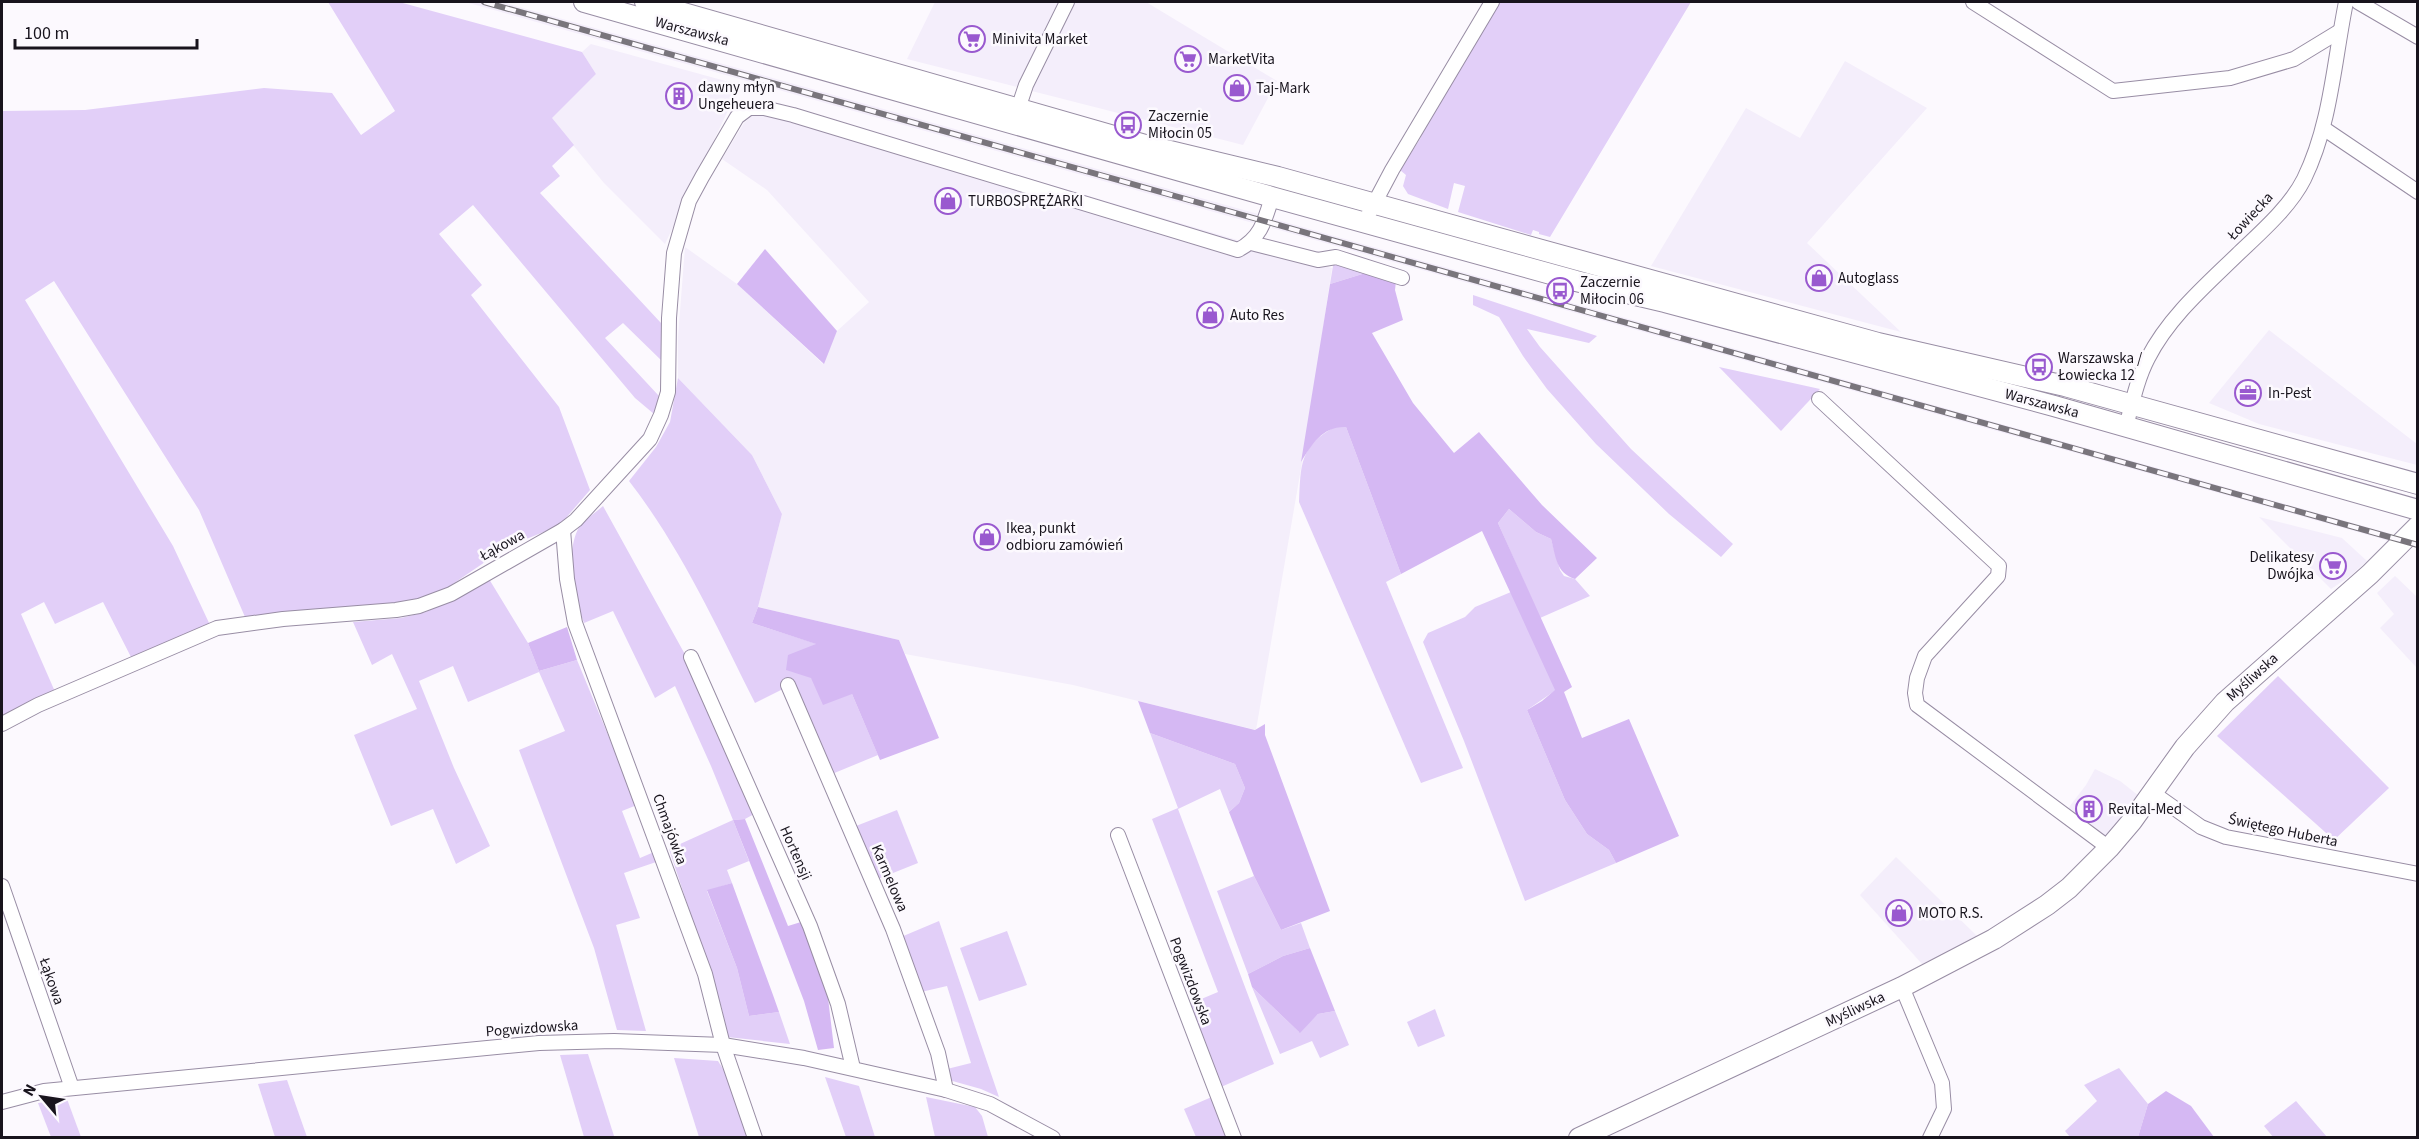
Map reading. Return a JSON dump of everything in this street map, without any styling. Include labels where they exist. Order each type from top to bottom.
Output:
[{"type":"main road","name":"Warszawska","points":[[584,2],[773,46]]},
{"type":"main road","name":"Warszawska","points":[[645,2],[685,7],[773,46]]},
{"type":"main road","points":[[773,46],[1016,115],[1272,196],[1370,213]]},
{"type":"main road","points":[[1016,115],[1149,146],[1370,213]]},
{"type":"main road","name":"Warszawska","points":[[1370,213],[1682,289],[1878,343],[2001,370],[2418,484]]},
{"type":"main road","name":"Warszawska","points":[[1370,213],[1576,281],[1665,302],[2126,427],[2418,510]]},
{"type":"main road","name":"Myśliwska","points":[[1579,1137],[1902,987],[1985,945],[2027,920],[2069,888],[2109,848],[2153,793],[2185,747],[2225,702],[2370,574],[2418,526]]},
{"type":"street","points":[[1016,115],[1026,85],[1067,2]]},
{"type":"street","points":[[1370,213],[1492,2]]},
{"type":"street","points":[[1973,2],[2114,91],[2230,78],[2294,59],[2340,31]]},
{"type":"street","name":"Łowiecka","points":[[2126,427],[2138,381],[2159,339],[2175,317],[2274,219],[2303,180],[2323,128],[2346,2]]},
{"type":"street","points":[[2358,2],[2418,37]]},
{"type":"street","name":"Łąkowa","points":[[2,724],[38,705],[216,628],[419,606],[451,594],[563,530],[576,520],[650,439],[661,415],[668,392],[670,281],[680,228],[689,201],[702,177],[737,117],[749,108],[764,108],[793,115],[1238,250],[1251,243]]},
{"type":"street","points":[[2323,128],[2418,192]]},
{"type":"street","points":[[1272,196],[1260,229],[1251,243],[1318,260],[1336,257],[1402,278]]},
{"type":"street","points":[[1819,399],[1999,566],[1998,576],[1925,656],[1917,678],[1915,693],[1917,705],[2109,848]]},
{"type":"street","name":"Chmajówka","points":[[563,530],[567,579],[575,623],[705,974],[723,1045],[755,1137]]},
{"type":"street","name":"Hortensji","points":[[691,657],[810,926],[838,1004],[854,1068]]},
{"type":"street","name":"Karmelowa","points":[[788,685],[893,929],[938,1053],[946,1090]]},
{"type":"street","name":"Świętego Huberta","points":[[2153,793],[2201,827],[2226,837],[2418,874]]},
{"type":"street","name":"Pogwizdowska","points":[[1118,835],[1234,1137]]},
{"type":"street","name":"Łąkowa","points":[[2,886],[72,1088]]},
{"type":"street","points":[[1902,987],[1942,1083],[1944,1109],[1930,1137]]},
{"type":"street","name":"Pogwizdowska","points":[[2,1102],[44,1091],[72,1088],[538,1042],[614,1041],[723,1045],[854,1068],[946,1090],[990,1104],[1053,1137]]},
{"type":"shaded area","points":[[328,2],[399,2],[582,52],[596,74],[552,118],[574,145],[552,166],[560,176],[540,193],[661,323],[663,362],[623,323],[605,338],[659,396],[654,414],[635,398],[473,205],[439,234],[482,285],[471,295],[559,407],[590,490],[565,519],[551,529],[507,547],[441,592],[398,605],[245,617],[199,510],[54,281],[25,300],[173,546],[210,625],[132,659],[103,602],[55,624],[44,602],[21,614],[56,694],[2,717],[2,111],[85,110],[264,88],[332,93],[361,135],[395,111]]},
{"type":"shaded area","points":[[465,2],[502,2],[1258,214],[1253,223]]},
{"type":"shaded area","points":[[935,2],[1059,2],[1017,87],[907,59]]},
{"type":"shaded area","points":[[1072,2],[1146,2],[1277,81],[1243,145],[1028,90]]},
{"type":"shaded area","points":[[1497,2],[1691,2],[1550,237],[1533,230],[1531,235],[1458,212],[1465,186],[1454,183],[1448,209],[1408,194],[1403,186],[1406,175],[1400,170],[1420,139],[1429,116]]},
{"type":"shaded area","points":[[591,44],[740,85],[665,244],[604,183],[551,118],[596,74],[582,52]]},
{"type":"shaded area","points":[[1845,61],[1927,108],[1807,243],[1901,332],[1651,266],[1746,108],[1800,138]]},
{"type":"shaded area","points":[[768,101],[1332,268],[1310,416],[1256,730],[1073,685],[905,654],[899,640],[758,607],[782,514],[752,455],[678,378],[678,337],[685,247],[737,284],[823,364],[837,331],[869,302],[767,190],[722,159],[744,123]]},
{"type":"shaded area","points":[[1274,219],[2392,534],[2388,541],[1272,228]]},
{"type":"shaded area","points":[[765,249],[837,331],[824,364],[737,284]]},
{"type":"shaded area","points":[[1334,260],[1372,271],[1330,284]]},
{"type":"shaded area","points":[[1372,271],[1396,281],[1395,290],[1403,320],[1372,333],[1413,403],[1454,453],[1479,432],[1542,505],[1597,558],[1575,579],[1560,568],[1551,539],[1536,532],[1509,509],[1498,523],[1572,687],[1564,692],[1582,738],[1629,719],[1679,836],[1616,863],[1609,850],[1587,834],[1565,800],[1527,710],[1555,690],[1482,531],[1401,574],[1346,427],[1338,427],[1319,437],[1301,462],[1330,284]]},
{"type":"shaded area","points":[[1473,295],[1597,336],[1589,343],[1527,329],[1540,347],[1631,449],[1733,544],[1721,557],[1669,514],[1596,444],[1547,389],[1499,317],[1473,305]]},
{"type":"shaded area","points":[[2269,330],[2417,444],[2417,465],[2259,424],[2209,403]]},
{"type":"shaded area","points":[[1719,367],[1820,389],[1781,431]]},
{"type":"shaded area","points":[[678,378],[752,455],[782,514],[752,623],[817,644],[811,678],[852,694],[878,755],[832,774],[792,680],[783,689],[755,703],[682,561],[629,481],[656,447],[670,422]]},
{"type":"shaded area","points":[[1336,426],[1346,427],[1401,574],[1386,582],[1463,768],[1421,783],[1299,502],[1300,477],[1304,458],[1315,441]]},
{"type":"shaded area","points":[[603,506],[687,658],[756,813],[745,819],[733,820],[675,686],[655,698],[613,611],[584,623],[574,589],[572,551],[578,529]]},
{"type":"shaded area","points":[[1509,509],[1536,532],[1551,539],[1564,576],[1575,579],[1590,596],[1540,618],[1498,523]]},
{"type":"shaded area","points":[[2259,517],[2342,538],[2367,561],[2331,589]]},
{"type":"shaded area","points":[[2395,576],[2417,597],[2417,668],[2380,628],[2394,614],[2377,593]]},
{"type":"shaded area","points":[[489,579],[528,643],[539,671],[577,660],[637,805],[622,811],[640,858],[654,852],[659,861],[624,873],[640,918],[616,925],[646,1031],[617,1030],[594,948],[519,750],[565,731],[539,672],[468,702],[453,666],[419,681],[454,768],[490,846],[456,864],[433,809],[391,826],[354,735],[417,709],[392,654],[372,665],[353,622],[401,618],[426,612]]},
{"type":"shaded area","points":[[1511,592],[1556,690],[1527,710],[1565,800],[1587,834],[1609,850],[1616,863],[1525,901],[1464,741],[1423,642],[1428,633],[1465,617],[1475,607]]},
{"type":"shaded area","points":[[758,607],[899,640],[939,738],[880,760],[852,694],[823,705],[811,678],[786,670],[788,655],[816,644],[752,623]]},
{"type":"shaded area","points":[[567,627],[577,660],[539,671],[528,643]]},
{"type":"shaded area","points":[[2278,676],[2389,788],[2334,840],[2217,736]]},
{"type":"shaded area","points":[[1138,701],[1255,730],[1265,724],[1265,735],[1330,911],[1281,930],[1254,876],[1229,812],[1239,803],[1245,788],[1235,764],[1150,733]]},
{"type":"shaded area","points":[[1150,733],[1235,764],[1245,788],[1239,803],[1229,812],[1220,789],[1178,809],[1274,1064],[1221,1087],[1187,1005],[1218,992],[1152,819],[1178,808]]},
{"type":"shaded area","points":[[2095,769],[2120,781],[2139,796],[2097,847],[2060,819],[2086,785]]},
{"type":"shaded area","points":[[897,810],[918,863],[878,879],[856,826]]},
{"type":"shaded area","points":[[745,819],[788,926],[801,922],[826,981],[834,1048],[818,1050],[804,1001],[733,820]]},
{"type":"shaded area","points":[[733,820],[749,861],[727,870],[732,883],[707,891],[737,968],[749,1016],[779,1012],[790,1044],[727,1037],[722,1009],[669,849]]},
{"type":"shaded area","points":[[1896,857],[1977,936],[1923,965],[1860,895]]},
{"type":"shaded area","points":[[1254,876],[1281,930],[1301,923],[1310,948],[1283,956],[1248,974],[1217,891]]},
{"type":"shaded area","points":[[732,883],[779,1012],[749,1016],[737,968],[707,890]]},
{"type":"shaded area","points":[[939,921],[999,1097],[949,1080],[947,1069],[971,1063],[947,986],[921,992],[913,964],[901,937]]},
{"type":"shaded area","points":[[1007,931],[1027,985],[979,1001],[960,948]]},
{"type":"shaded area","points":[[1310,948],[1335,1011],[1318,1014],[1300,1033],[1252,987],[1248,974],[1283,956]]},
{"type":"shaded area","points":[[1252,987],[1299,1032],[1318,1014],[1335,1011],[1349,1045],[1320,1058],[1312,1041],[1280,1054]]},
{"type":"shaded area","points":[[1435,1009],[1445,1036],[1418,1047],[1407,1022]]},
{"type":"shaded area","points":[[588,1054],[614,1136],[612,1137],[584,1137],[560,1055]]},
{"type":"shaded area","points":[[674,1058],[718,1061],[732,1083],[752,1137],[699,1137]]},
{"type":"shaded area","points":[[2119,1068],[2148,1104],[2138,1137],[2070,1137],[2065,1131],[2097,1101],[2084,1085]]},
{"type":"shaded area","points":[[825,1077],[859,1086],[875,1137],[846,1137]]},
{"type":"shaded area","points":[[287,1080],[307,1137],[275,1137],[258,1084]]},
{"type":"shaded area","points":[[2166,1091],[2191,1106],[2214,1137],[2138,1137],[2148,1104]]},
{"type":"shaded area","points":[[1214,1096],[1231,1137],[1196,1137],[1184,1109]]},
{"type":"shaded area","points":[[926,1097],[975,1107],[982,1116],[988,1137],[935,1137]]},
{"type":"shaded area","points":[[67,1099],[81,1137],[51,1137],[38,1103]]},
{"type":"shaded area","points":[[2296,1101],[2327,1137],[2273,1137],[2264,1126]]},
{"type":"railway","points":[[484,2],[2418,545]]},
{"type":"place","name":"Minivita Market","points":[[972,39]]},
{"type":"place","name":"MarketVita","points":[[1188,59]]},
{"type":"place","name":"Taj-Mark","points":[[1237,88]]},
{"type":"place","name":"dawny młyn Ungeheuera","points":[[679,96]]},
{"type":"place","name":"Zaczernie Miłocin 05","points":[[1128,125]]},
{"type":"place","name":"TURBOSPRĘŻARKI","points":[[948,201]]},
{"type":"place","name":"Autoglass","points":[[1819,278]]},
{"type":"place","name":"Zaczernie Miłocin 06","points":[[1560,291]]},
{"type":"place","name":"Auto Res","points":[[1210,315]]},
{"type":"place","name":"Warszawska / Łowiecka 12","points":[[2039,367]]},
{"type":"place","name":"In-Pest","points":[[2248,393]]},
{"type":"place","name":"Ikea, punkt odbioru zamówień","points":[[987,537]]},
{"type":"place","name":"Delikatesy Dwójka","points":[[2333,566]]},
{"type":"place","name":"Revital-Med","points":[[2089,809]]},
{"type":"place","name":"MOTO R.S.","points":[[1899,913]]}]
